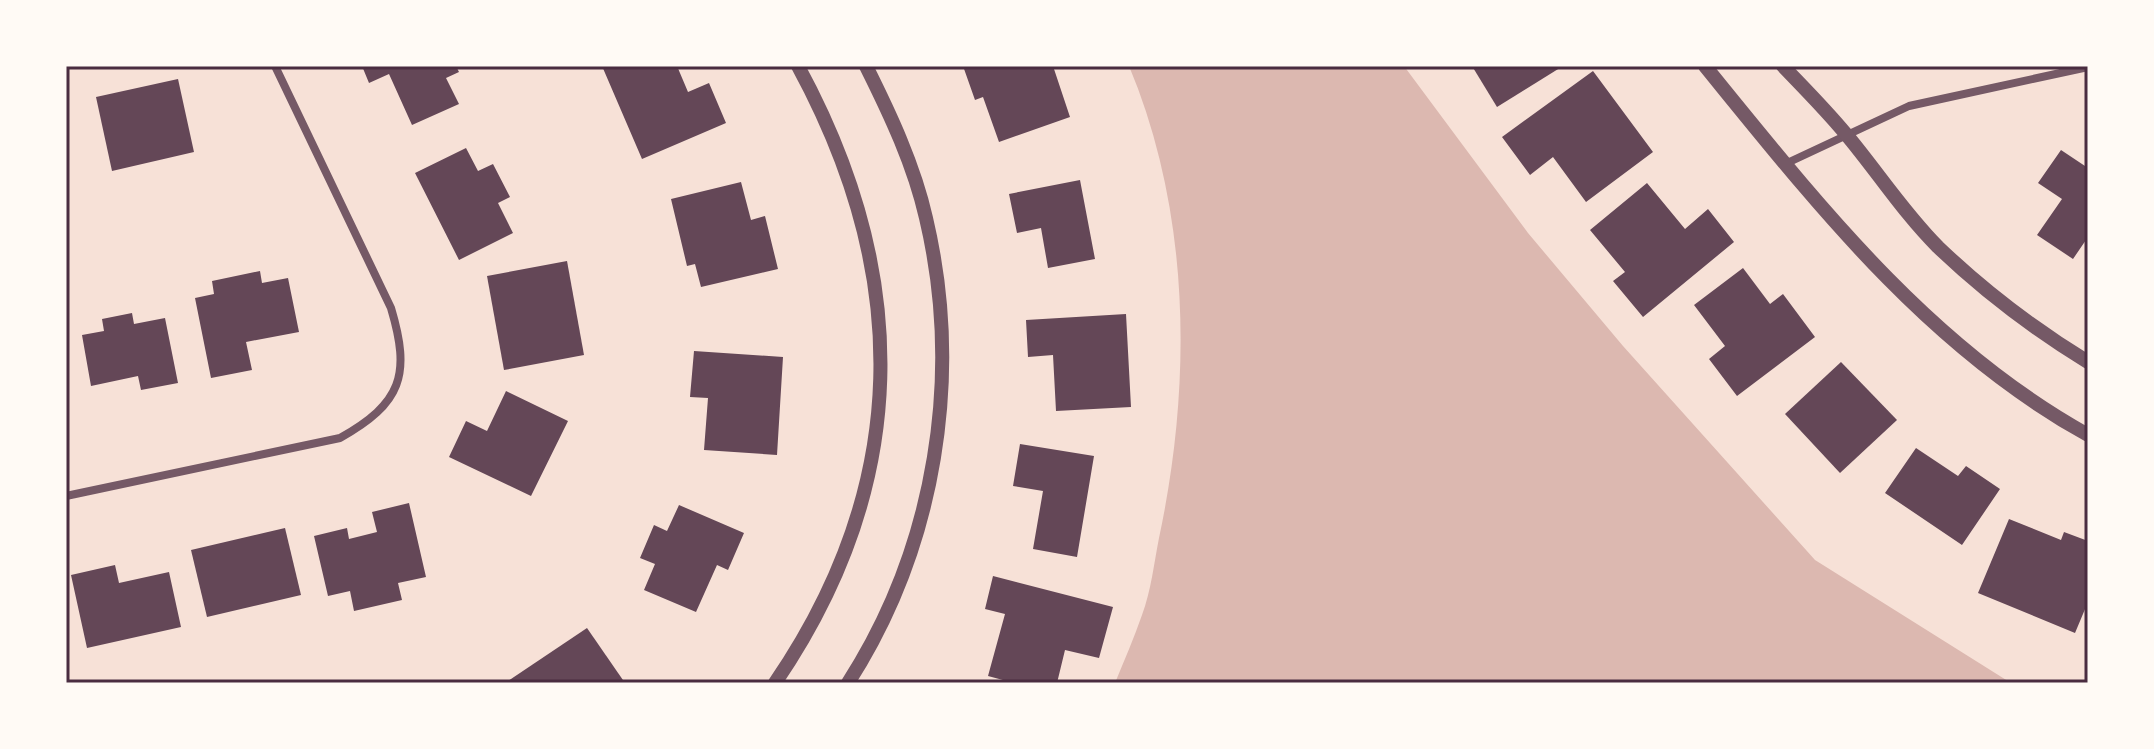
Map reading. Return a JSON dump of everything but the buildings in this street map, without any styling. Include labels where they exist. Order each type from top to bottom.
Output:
[{"type":"street","points":[[66,496],[340,438],[372,419],[396,391],[402,345],[391,308],[275,66]]},
{"type":"street","points":[[775,683],[831,591],[852,535],[868,478],[878,420],[881,361],[874,276],[857,200],[840,150],[798,66]]},
{"type":"street","points":[[848,683],[888,611],[909,559],[924,506],[941,396],[942,336],[937,275],[926,215],[908,158],[866,66]]},
{"type":"street","points":[[1705,66],[1883,277],[1947,337],[2017,392],[2088,435]]},
{"type":"street","points":[[1783,66],[1845,133],[1889,192],[1937,245],[1989,293],[2046,336],[2088,362]]},
{"type":"street","points":[[1785,164],[1845,133],[1909,106],[2088,67]]},
{"type":"shaded area","points":[[1129,66],[1404,66],[1528,233],[1623,346],[1815,560],[2011,683],[1115,683],[1142,615],[1152,577],[1170,480],[1180,360],[1180,300],[1164,181],[1149,122]]}]
